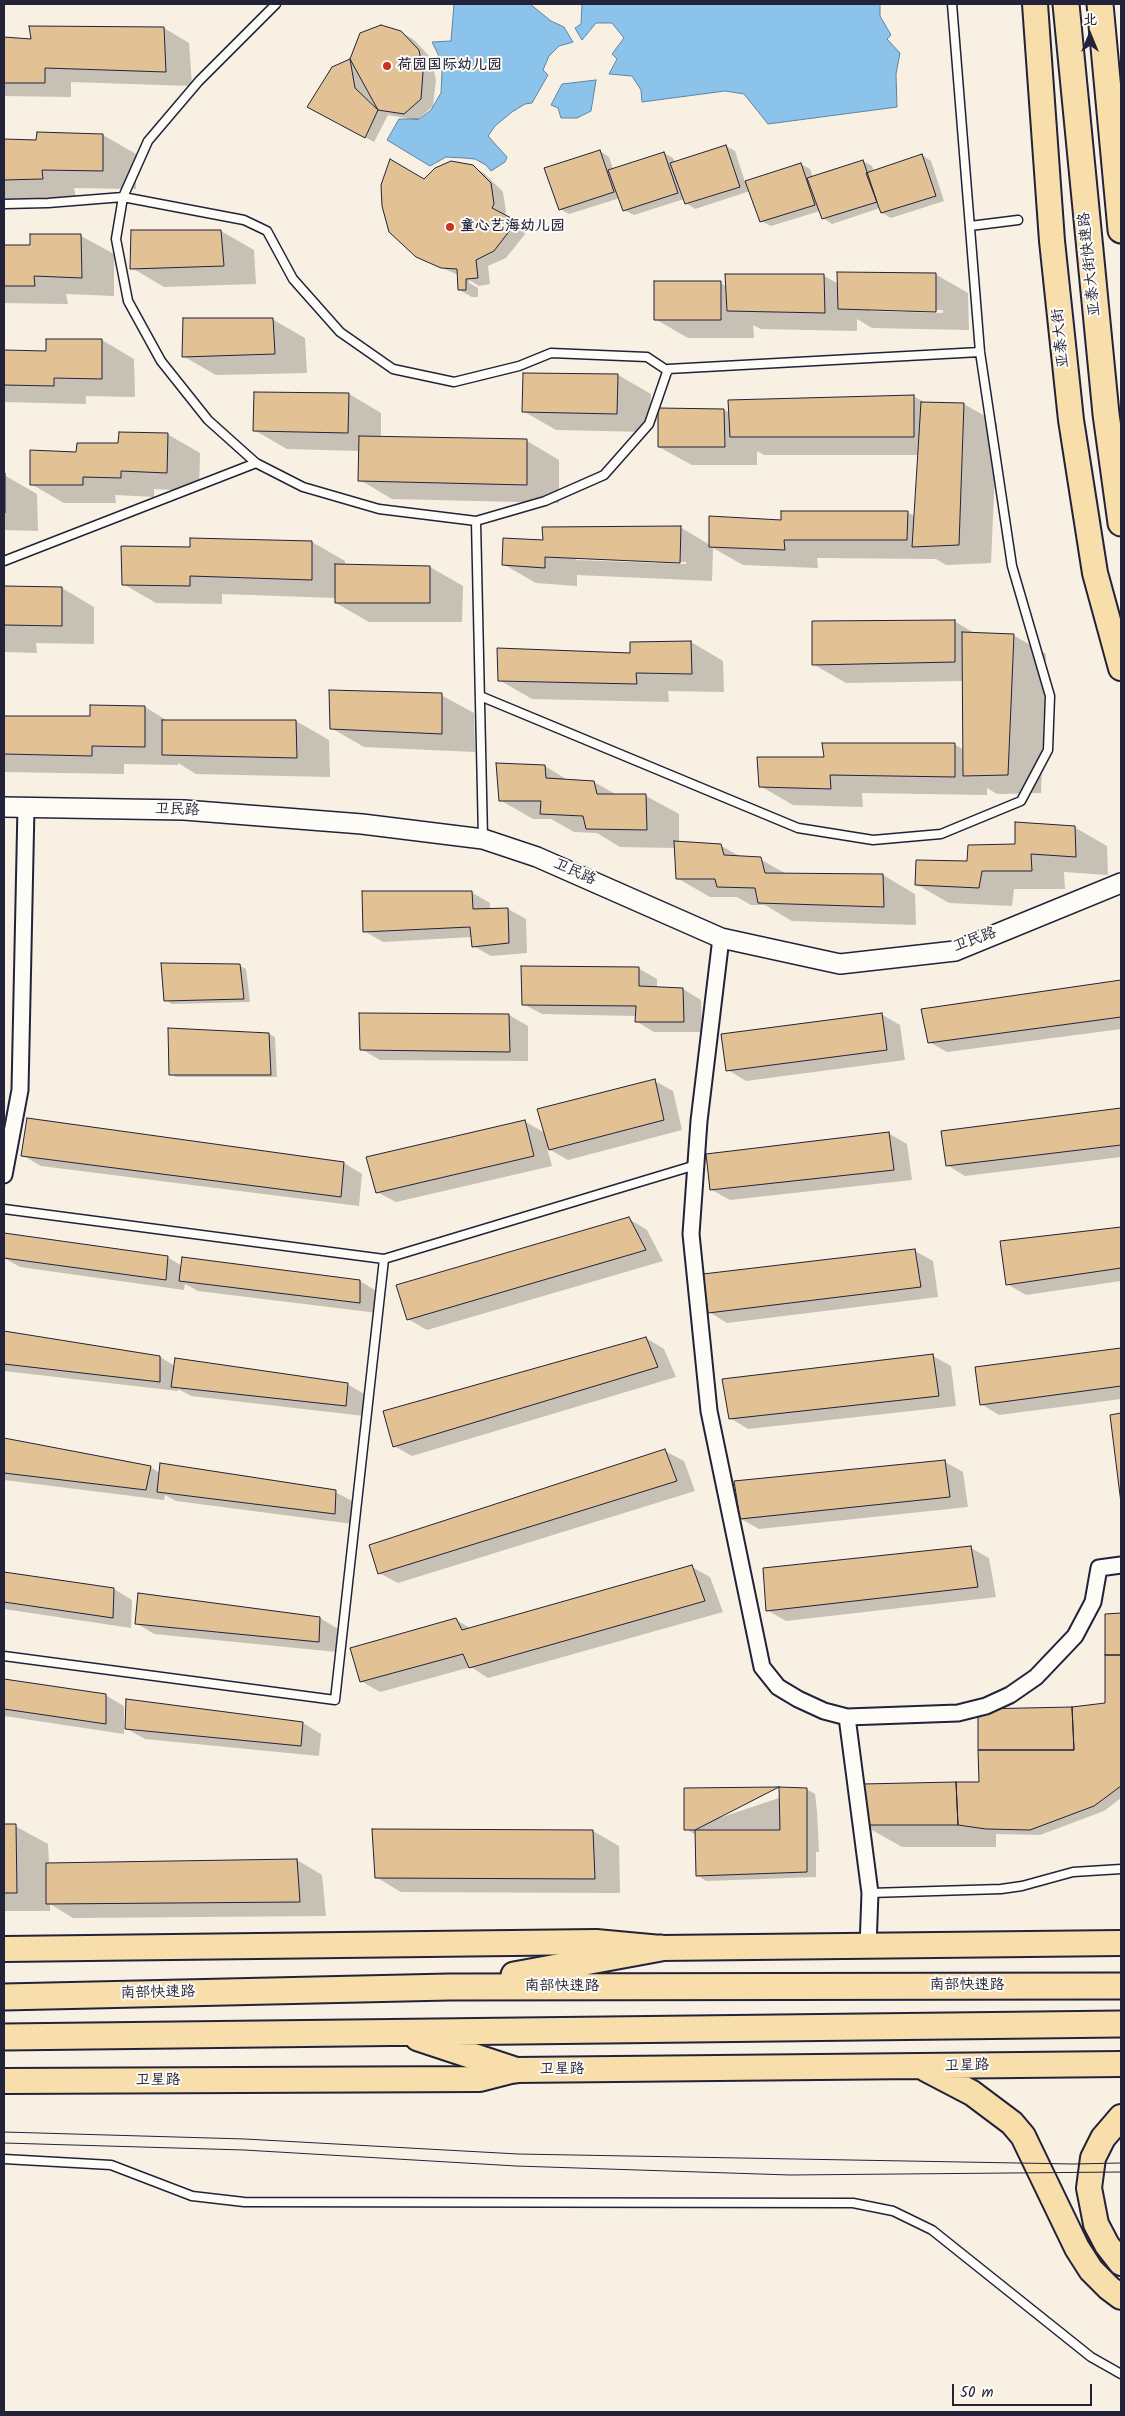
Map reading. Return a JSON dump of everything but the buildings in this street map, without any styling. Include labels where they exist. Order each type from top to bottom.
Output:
[{"type":"highway","name":"亚泰大街快速路","points":[[1066,4],[1106,414],[1121,524]]},
{"type":"highway","points":[[1100,4],[1121,230]]},
{"type":"highway","points":[[449,1987],[661,1948]]},
{"type":"highway","name":"南部快速路","points":[[4,1997],[449,1987],[1121,1986]]},
{"type":"highway","points":[[4,2037],[1121,2024]]},
{"type":"highway","points":[[399,2032],[515,2070]]},
{"type":"main road","name":"亚泰大街","points":[[1035,4],[1052,241],[1071,420],[1095,573],[1121,668]]},
{"type":"main road","points":[[4,1950],[596,1942],[661,1948],[1121,1943]]},
{"type":"main road","name":"卫星路","points":[[4,2081],[480,2079],[515,2070],[925,2068],[1121,2064]]},
{"type":"main road","points":[[925,2068],[972,2092],[1012,2123],[1023,2136],[1077,2248],[1092,2270],[1109,2288],[1121,2297]]},
{"type":"main road","points":[[1121,2117],[1103,2138],[1093,2158],[1089,2188],[1096,2224],[1107,2245],[1121,2262]]},
{"type":"street","name":"卫民路","points":[[4,807],[184,810],[362,824],[483,839],[537,857],[721,938],[840,964],[955,950],[1121,883]]},
{"type":"street","points":[[4,1175],[20,1090],[26,807]]},
{"type":"street","points":[[721,938],[699,1121],[692,1234],[709,1410],[762,1667],[778,1687],[791,1695],[824,1712],[847,1717],[958,1713],[986,1706],[1010,1695],[1036,1677],[1075,1636],[1093,1602],[1099,1568],[1121,1565]]},
{"type":"street","points":[[847,1717],[870,1893],[868,1947]]},
{"type":"lane","points":[[276,4],[199,80],[148,141],[123,197],[116,239],[128,301],[160,362],[208,420],[256,464],[303,487],[379,509],[476,520],[545,501],[604,475],[649,424],[668,369],[980,352]]},
{"type":"lane","points":[[480,696],[798,828],[873,840],[941,834],[1021,801],[1048,750],[1050,696],[1012,566],[980,352],[952,4]]},
{"type":"lane","points":[[4,204],[48,203],[123,197],[244,220],[267,231],[293,278],[340,332],[393,369],[454,382],[518,366],[551,353],[647,358],[668,371]]},
{"type":"lane","points":[[970,226],[1018,220]]},
{"type":"lane","points":[[4,561],[256,464]]},
{"type":"lane","points":[[476,520],[483,839]]},
{"type":"lane","points":[[4,1209],[384,1259],[696,1165]]},
{"type":"lane","points":[[4,1656],[335,1700],[384,1259]]},
{"type":"lane","points":[[870,1893],[1001,1889],[1022,1886],[1073,1872],[1121,1869]]},
{"type":"lane","points":[[4,2159],[111,2165],[192,2196],[244,2202],[853,2203],[893,2211],[932,2230],[1092,2357],[1121,2374]]},
{"type":"water","points":[[454,4],[530,4],[551,21],[564,27],[573,42],[559,46],[549,56],[543,70],[548,75],[532,103],[525,104],[512,112],[495,126],[488,136],[507,157],[505,162],[491,171],[486,165],[475,159],[464,158],[446,157],[430,166],[387,140],[399,119],[419,119],[431,110],[441,93],[442,72],[438,54],[432,42],[451,41]]},
{"type":"water","points":[[582,4],[880,4],[880,16],[891,35],[887,39],[900,53],[896,74],[897,107],[768,124],[744,94],[725,91],[642,102],[641,90],[632,76],[609,74],[617,59],[612,54],[624,38],[612,23],[596,23],[582,40],[575,28],[581,24]]},
{"type":"water","points":[[596,80],[591,111],[577,118],[561,118],[558,108],[551,105],[562,84]]},
{"type":"tram line","points":[[4,2132],[245,2139],[518,2154],[1073,2164],[1121,2163]]},
{"type":"tram line","points":[[4,2143],[244,2150],[516,2166],[790,2175],[1121,2172]]},
{"type":"place","name":"荷园国际幼儿园","points":[[387,66]]},
{"type":"place","name":"童心艺海幼儿园","points":[[450,227]]}]
